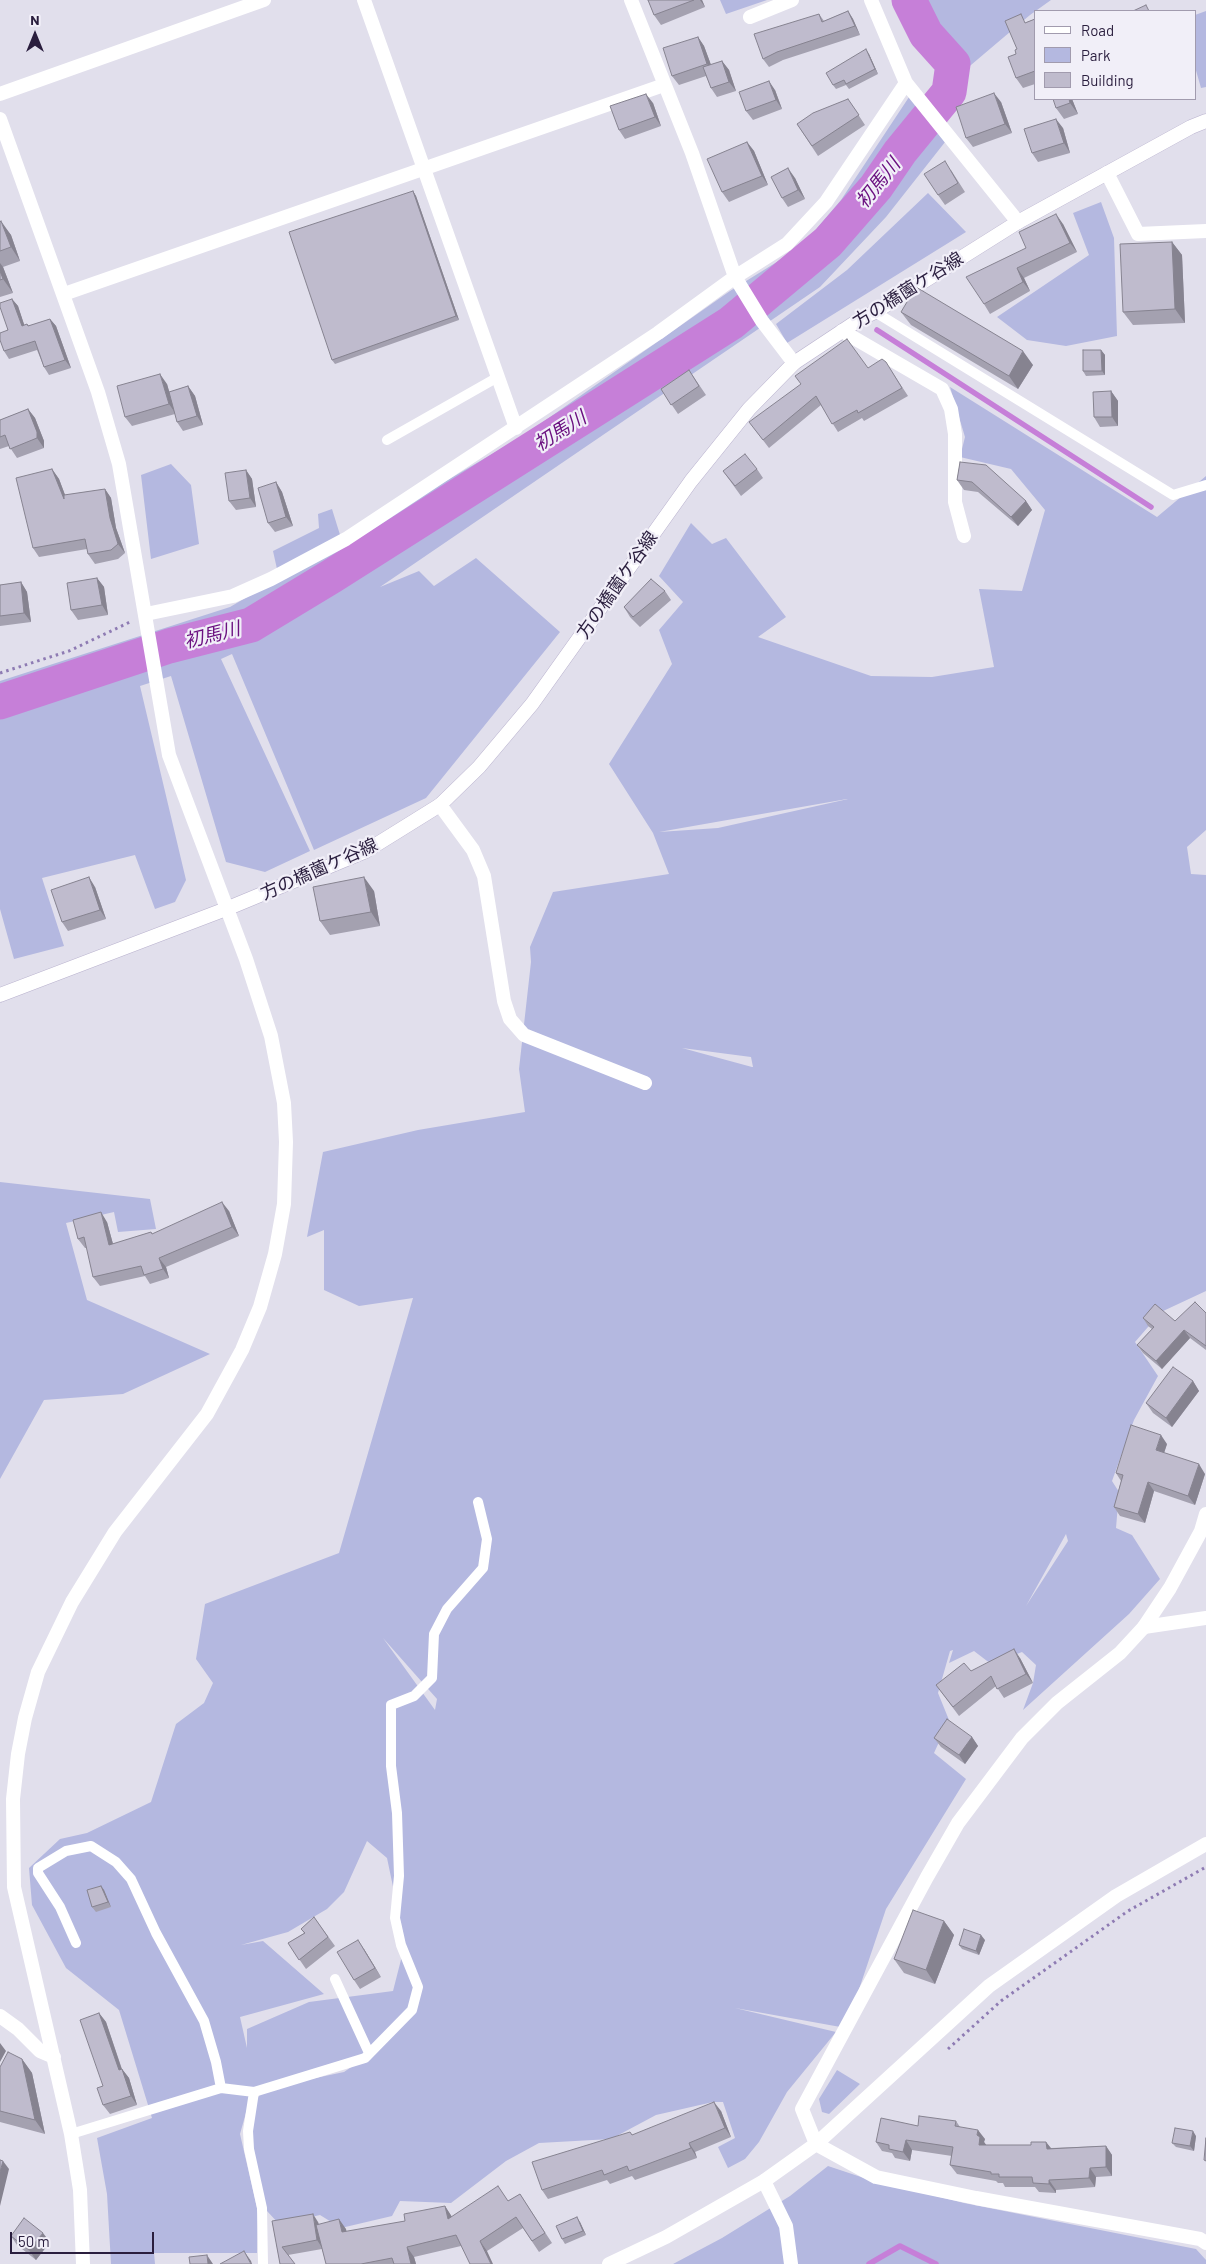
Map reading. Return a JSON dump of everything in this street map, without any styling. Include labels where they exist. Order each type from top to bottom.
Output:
[{"type":"street","points":[[0,94],[264,0]]},
{"type":"street","points":[[364,0],[516,428]]},
{"type":"street","points":[[631,0],[692,153],[737,280],[762,321],[794,363]]},
{"type":"street","points":[[750,17],[792,0]]},
{"type":"street","points":[[871,0],[909,87],[1018,222]]},
{"type":"street","points":[[64,294],[664,86]]},
{"type":"street","points":[[147,620],[233,596],[271,579],[346,539],[737,280],[787,244],[826,202],[909,87]]},
{"type":"street","points":[[0,119],[98,392],[118,464],[147,620],[169,755],[260,998],[280,1074],[286,1142],[283,1213],[275,1254],[268,1280],[242,1350],[206,1414],[115,1532],[91,1568],[53,1638],[38,1672],[25,1718],[12,1799],[14,1886],[71,2134],[80,2190],[83,2264]]},
{"type":"street","name":"方の橋薗ケ谷線","points":[[0,995],[226,909],[366,852],[440,805],[479,767],[532,704],[691,481],[748,408],[794,363],[862,318],[1018,222],[1191,127],[1206,121]]},
{"type":"street","points":[[1106,173],[1138,234],[1206,230]]},
{"type":"street","points":[[842,331],[942,389],[951,410],[955,434],[955,502],[964,536]]},
{"type":"street","points":[[440,805],[473,850],[484,876],[504,1001],[510,1019],[524,1035],[646,1083]]},
{"type":"street","points":[[1206,1514],[1197,1539],[1170,1588],[1144,1627],[1120,1653],[1057,1703],[1022,1738],[958,1823],[802,2109],[816,2144],[876,2177],[976,2198],[1200,2239],[1206,2243]]},
{"type":"street","points":[[1144,1627],[1206,1618]]},
{"type":"street","points":[[609,2264],[666,2237],[764,2180],[816,2144],[990,1986],[1116,1896],[1206,1844]]},
{"type":"street","points":[[0,2016],[18,2029],[40,2051],[54,2057]]},
{"type":"street","points":[[764,2180],[786,2226],[791,2264]]},
{"type":"lane","points":[[874,312],[1174,495],[1206,485]]},
{"type":"lane","points":[[387,440],[498,377]]},
{"type":"lane","points":[[71,2134],[221,2088],[254,2092],[365,2058],[412,2010],[418,1987],[401,1945],[395,1918],[399,1876],[397,1813],[390,1766],[391,1705],[414,1696],[432,1678],[434,1634],[447,1610],[483,1568],[486,1539],[478,1502]]},
{"type":"lane","points":[[76,1943],[60,1907],[38,1873],[38,1868],[66,1851],[91,1846],[116,1862],[131,1880],[156,1933],[204,2021],[216,2062],[221,2088]]},
{"type":"lane","points":[[336,1979],[369,2053]]},
{"type":"lane","points":[[254,2092],[248,2131],[249,2148],[262,2208],[263,2264]]},
{"type":"path","points":[[0,673],[69,651],[147,620]]},
{"type":"path","points":[[942,2054],[1009,1995],[1128,1911],[1206,1867]]},
{"type":"green space","points":[[720,0],[767,0],[726,14]]},
{"type":"green space","points":[[900,0],[1051,0],[1037,10],[1034,10],[1034,12],[958,76]]},
{"type":"green space","points":[[1206,11],[1206,87],[1201,88],[1196,70],[1196,15]]},
{"type":"green space","points":[[913,91],[949,137],[886,217],[820,287],[380,587],[419,571],[434,586],[476,558],[560,632],[426,798],[314,850],[232,654],[221,659],[310,851],[265,872],[226,862],[171,676],[140,686],[186,880],[175,902],[155,909],[135,855],[42,878],[64,946],[14,959],[0,909],[0,681],[230,607],[523,436],[730,291],[801,247],[841,200]]},
{"type":"green space","points":[[928,193],[966,232],[787,343],[776,324],[847,270]]},
{"type":"green space","points":[[1101,202],[1114,238],[1117,336],[1066,346],[1027,340],[997,317],[1089,255],[1073,213]]},
{"type":"green space","points":[[950,387],[1157,517],[1206,476],[1206,830],[1187,847],[1191,874],[1206,875],[1206,1291],[1161,1312],[1135,1342],[1158,1376],[1134,1420],[1112,1481],[1119,1492],[1116,1528],[1132,1535],[1160,1579],[1129,1614],[1023,1710],[1033,1683],[1036,1665],[1022,1652],[991,1664],[974,1651],[949,1663],[953,1650],[950,1651],[938,1693],[949,1720],[934,1753],[966,1779],[886,1909],[846,2028],[735,2008],[836,2032],[787,2092],[759,2142],[745,2159],[728,2168],[718,2147],[735,2138],[723,2102],[713,2102],[656,2115],[611,2139],[539,2143],[506,2161],[451,2203],[400,2201],[392,2216],[341,2228],[320,2215],[279,2224],[267,2211],[249,2149],[252,2105],[264,2089],[253,2088],[240,2134],[258,2212],[257,2253],[154,2253],[155,2264],[111,2264],[107,2194],[97,2138],[152,2118],[119,2010],[66,1968],[32,1905],[29,1868],[60,1839],[87,1833],[151,1802],[176,1724],[204,1703],[213,1683],[196,1659],[205,1604],[339,1553],[413,1298],[359,1306],[324,1290],[324,1230],[307,1237],[323,1152],[418,1130],[525,1112],[519,1069],[531,962],[530,947],[553,892],[669,874],[653,833],[609,764],[672,664],[659,630],[683,602],[659,576],[691,523],[712,544],[726,538],[786,617],[758,637],[871,676],[932,677],[994,667],[979,589],[1022,591],[1045,510],[1011,469],[960,457],[965,437]],"holes":[[[848,799],[718,828],[659,832]],[[682,1048],[751,1057],[752,1067]],[[1066,1534],[1068,1541],[1026,1606]],[[383,1638],[437,1699],[435,1710]],[[367,1841],[387,1858],[405,1944],[393,1991],[309,2002],[247,2029],[247,2048],[240,2017],[324,1994],[263,1941],[241,1945],[288,1932],[327,1909],[344,1892]],[[363,2059],[344,2072],[273,2087]]]},
{"type":"green space","points":[[171,464],[191,485],[199,544],[151,559],[141,475]]},
{"type":"green space","points":[[332,509],[341,538],[277,569],[273,551],[319,528],[318,514]]},
{"type":"green space","points":[[0,1182],[150,1199],[156,1229],[118,1232],[114,1212],[66,1223],[87,1300],[210,1354],[123,1394],[44,1400],[0,1479]]},
{"type":"green space","points":[[837,2070],[860,2084],[829,2114],[822,2112],[819,2099]]},
{"type":"green space","points":[[828,2166],[867,2179],[964,2203],[1196,2249],[1206,2260],[1206,2264],[673,2264],[722,2238],[790,2196]]},
{"type":"building","points":[[648,0],[694,0],[654,15]]},
{"type":"building","points":[[1146,5],[1148,10],[1135,10]]},
{"type":"building","points":[[848,11],[855,26],[777,52],[763,59],[754,34],[819,14],[822,22]]},
{"type":"building","points":[[1021,14],[1025,23],[1034,19],[1034,71],[1016,78],[1008,57],[1016,54],[1015,50],[1017,49],[1005,21]]},
{"type":"building","points":[[698,37],[707,64],[672,76],[663,48]]},
{"type":"building","points":[[866,49],[875,69],[846,84],[844,80],[833,85],[826,73]]},
{"type":"building","points":[[722,61],[729,82],[711,88],[703,67]]},
{"type":"building","points":[[769,81],[776,100],[746,111],[739,92]]},
{"type":"building","points":[[994,93],[1005,124],[966,138],[956,107]]},
{"type":"building","points":[[646,94],[655,117],[619,130],[610,106]]},
{"type":"building","points":[[848,99],[859,115],[812,146],[797,124],[813,113]]},
{"type":"building","points":[[1053,100],[1069,100],[1070,103],[1056,108]]},
{"type":"building","points":[[1056,119],[1064,143],[1032,153],[1024,129]]},
{"type":"building","points":[[747,142],[762,176],[722,192],[707,159]]},
{"type":"building","points":[[945,161],[958,183],[938,195],[924,174]]},
{"type":"building","points":[[788,168],[798,190],[782,198],[771,177]]},
{"type":"building","points":[[413,191],[456,316],[332,360],[289,232]]},
{"type":"building","points":[[1056,214],[1070,243],[1017,268],[1023,282],[984,304],[966,277],[1026,248],[1019,232]]},
{"type":"building","points":[[0,222],[11,247],[0,251]]},
{"type":"building","points":[[1172,242],[1175,309],[1123,312],[1120,244]]},
{"type":"building","points":[[916,287],[1023,351],[1009,376],[901,312]]},
{"type":"building","points":[[12,299],[22,326],[50,319],[65,360],[44,367],[35,341],[4,351],[0,340],[0,333],[8,330],[0,303]]},
{"type":"building","points":[[847,339],[868,368],[882,359],[886,362],[902,388],[858,413],[857,410],[832,424],[816,396],[763,440],[749,422],[801,384],[795,376]]},
{"type":"building","points":[[1083,350],[1101,350],[1102,371],[1083,371]]},
{"type":"building","points":[[689,370],[699,386],[671,405],[661,389]]},
{"type":"building","points":[[160,374],[169,404],[125,417],[117,386]]},
{"type":"building","points":[[188,386],[197,416],[177,422],[169,392]]},
{"type":"building","points":[[1111,391],[1112,417],[1094,417],[1093,392]]},
{"type":"building","points":[[28,409],[37,432],[37,438],[10,449],[5,435],[0,437],[0,420]]},
{"type":"building","points":[[745,454],[757,469],[735,486],[723,471]]},
{"type":"building","points":[[960,462],[986,465],[1026,501],[1011,517],[972,482],[957,480]]},
{"type":"building","points":[[52,469],[64,499],[64,495],[105,489],[110,518],[118,544],[111,550],[88,554],[85,539],[33,548],[16,478]]},
{"type":"building","points":[[246,470],[250,498],[229,501],[225,473]]},
{"type":"building","points":[[276,482],[286,517],[268,523],[258,488]]},
{"type":"building","points":[[97,578],[102,605],[71,610],[67,583]]},
{"type":"building","points":[[651,579],[665,591],[633,617],[624,607]]},
{"type":"building","points":[[21,582],[24,613],[0,616],[0,585]]},
{"type":"building","points":[[89,877],[100,910],[62,922],[51,890]]},
{"type":"building","points":[[364,877],[371,912],[320,921],[313,887]]},
{"type":"building","points":[[222,1202],[232,1227],[159,1258],[163,1269],[144,1275],[141,1266],[93,1277],[84,1237],[78,1239],[73,1220],[101,1212],[109,1245],[151,1232],[152,1234]]},
{"type":"building","points":[[1195,1302],[1206,1313],[1206,1346],[1184,1330],[1156,1361],[1137,1345],[1154,1327],[1143,1318],[1155,1304],[1175,1321]]},
{"type":"building","points":[[1173,1367],[1193,1381],[1166,1418],[1146,1403]]},
{"type":"building","points":[[1131,1425],[1161,1435],[1156,1450],[1199,1464],[1188,1496],[1148,1482],[1138,1514],[1114,1507],[1123,1475],[1116,1473]]},
{"type":"building","points":[[1014,1649],[1026,1674],[997,1689],[991,1676],[953,1707],[936,1685],[964,1663],[971,1671]]},
{"type":"building","points":[[947,1719],[972,1737],[959,1755],[934,1738]]},
{"type":"building","points":[[101,1886],[108,1902],[92,1907],[87,1890]]},
{"type":"building","points":[[913,1910],[944,1921],[926,1970],[894,1959]]},
{"type":"building","points":[[314,1917],[328,1937],[299,1960],[288,1943],[305,1933],[301,1929]]},
{"type":"building","points":[[964,1929],[981,1935],[976,1951],[959,1945]]},
{"type":"building","points":[[358,1940],[375,1968],[354,1980],[337,1952]]},
{"type":"building","points":[[99,2013],[119,2070],[122,2069],[131,2096],[103,2105],[97,2088],[103,2086],[80,2020]]},
{"type":"building","points":[[8,2052],[22,2059],[35,2120],[0,2111],[0,2067]]},
{"type":"building","points":[[714,2102],[725,2128],[689,2143],[691,2148],[629,2171],[627,2166],[604,2175],[602,2170],[542,2190],[532,2162],[630,2132],[632,2135]]},
{"type":"building","points":[[919,2116],[956,2121],[955,2126],[978,2130],[977,2135],[980,2137],[979,2145],[1031,2145],[1031,2142],[1046,2142],[1047,2149],[1106,2146],[1106,2167],[1090,2168],[1089,2178],[1049,2180],[1049,2184],[1033,2183],[1032,2177],[999,2177],[999,2174],[991,2174],[991,2172],[950,2165],[953,2147],[906,2140],[903,2152],[889,2149],[889,2145],[876,2142],[881,2118],[918,2126]]},
{"type":"building","points":[[1175,2128],[1193,2131],[1190,2146],[1172,2143]]},
{"type":"building","points":[[1206,2138],[1206,2161],[1204,2160]]},
{"type":"building","points":[[0,2160],[3,2161],[0,2172]]},
{"type":"building","points":[[498,2186],[508,2201],[520,2194],[545,2233],[532,2241],[516,2217],[480,2241],[491,2264],[470,2264],[456,2235],[407,2247],[411,2264],[394,2264],[392,2258],[361,2264],[326,2264],[316,2225],[339,2219],[342,2232],[405,2221],[404,2214],[445,2206],[448,2219]]},
{"type":"building","points":[[313,2214],[317,2240],[282,2247],[295,2264],[280,2264],[272,2221]]},
{"type":"building","points":[[577,2217],[583,2231],[562,2239],[556,2226]]},
{"type":"building","points":[[24,2218],[43,2233],[29,2250],[11,2236]]},
{"type":"building","points":[[244,2251],[251,2264],[220,2264]]},
{"type":"building","points":[[207,2255],[208,2264],[190,2264],[189,2257]]},
{"type":"waterway","name":"初馬川","points":[[0,702],[169,646],[251,625],[332,576],[731,323],[828,242],[876,187],[900,152],[949,92],[953,64],[926,34],[909,0]]},
{"type":"waterway","points":[[877,330],[1151,507]]},
{"type":"waterway","points":[[869,2264],[900,2246],[936,2264]]}]
